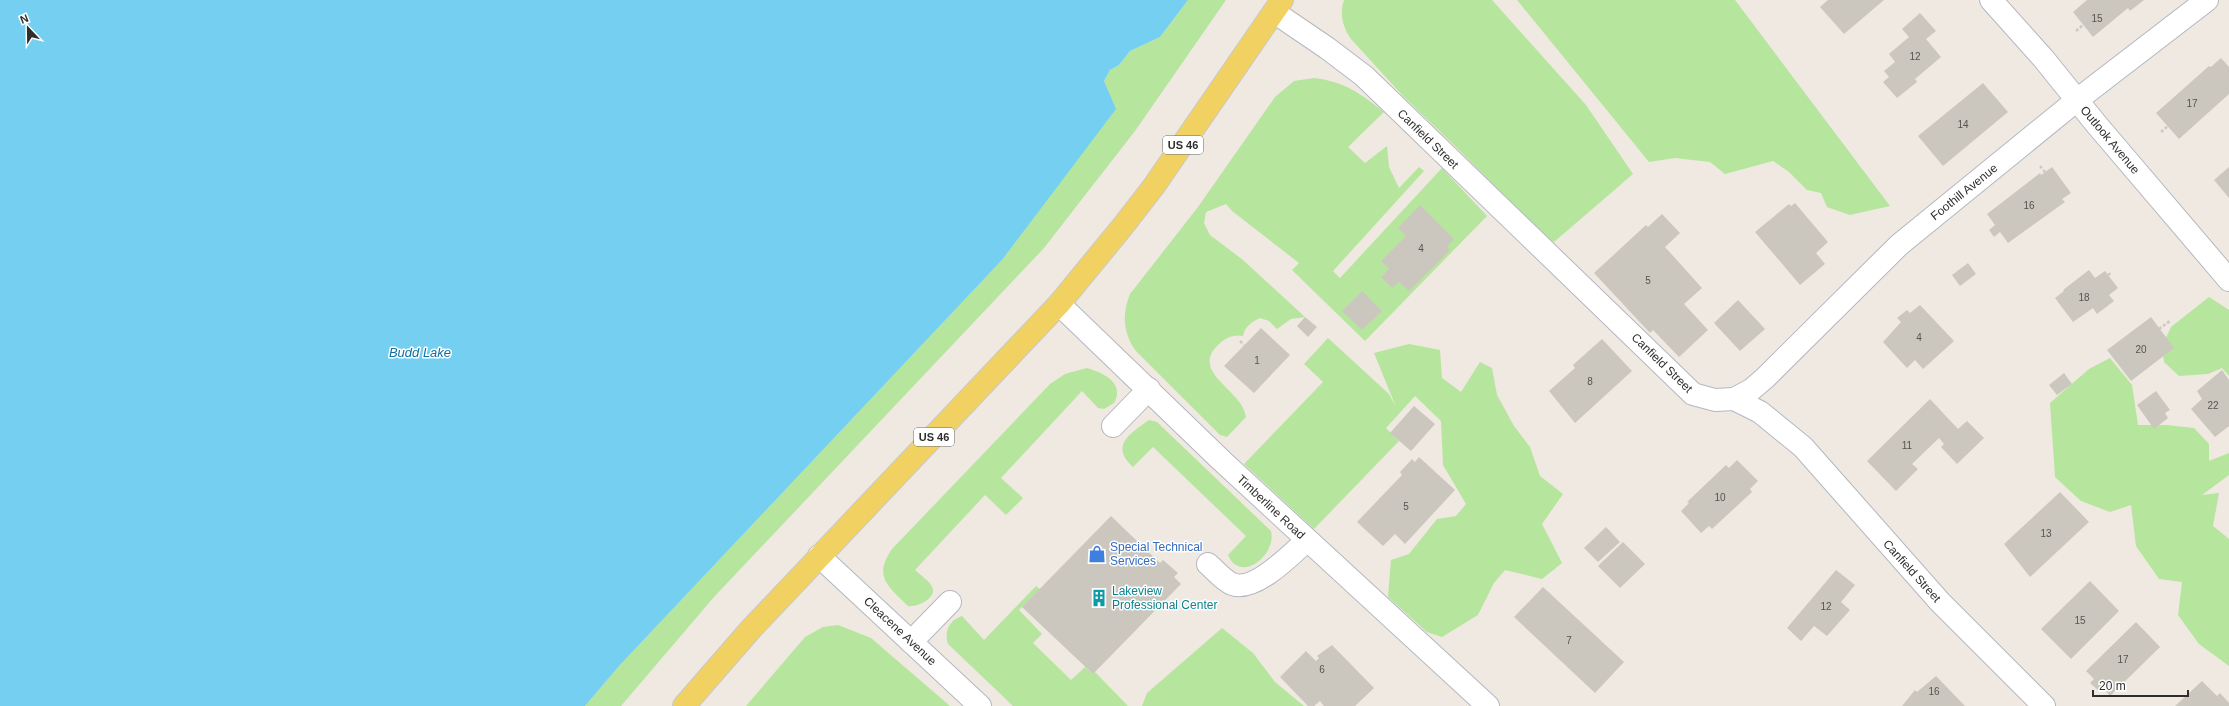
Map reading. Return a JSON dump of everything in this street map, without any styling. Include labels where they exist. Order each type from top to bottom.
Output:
[{"type":"main road","name":"US 46","points":[[684,706],[746,634],[1059,304],[1154,186],[1278,6]]},
{"type":"street","name":"Outlook Avenue","points":[[1990,0],[2078,100],[2229,280]]},
{"type":"street","name":"Foothill Avenue","points":[[1734,399],[1751,390],[1765,378],[1899,245],[2078,100],[2207,0]]},
{"type":"street","name":"Canfield Street","points":[[1278,6],[1327,48],[1364,76],[1693,394],[1715,400],[1734,399],[1760,412],[1803,447],[1940,602],[2044,706]]},
{"type":"street","name":"Timberline Road","points":[[1059,304],[1307,540],[1488,706]]},
{"type":"street","points":[[1113,426],[1149,389]]},
{"type":"street","points":[[1208,564],[1231,584],[1241,585],[1270,572],[1307,540]]},
{"type":"street","name":"Cleacene Avenue","points":[[820,556],[980,706]]},
{"type":"street","points":[[911,642],[950,602]]},
{"type":"path","points":[[2076,31],[2083,25]]},
{"type":"path","points":[[2161,132],[2168,126]]},
{"type":"path","points":[[2038,164],[2045,172]]},
{"type":"path","points":[[2108,275],[2112,272]]},
{"type":"path","points":[[2160,329],[2170,321]]},
{"type":"path","points":[[1240,341],[1244,345]]},
{"type":"green space","points":[[1188,0],[1226,0],[1135,131],[1044,248],[714,597],[621,706],[585,706],[619,666],[1002,260],[1115,109],[1104,81],[1110,70],[1119,65],[1130,51],[1160,37]]},
{"type":"green space","points":[[1344,0],[1492,0],[1586,105],[1633,174],[1554,242],[1545,237],[1403,96],[1351,39],[1346,30],[1342,15]]},
{"type":"green space","points":[[1517,0],[1735,0],[1890,206],[1850,215],[1827,207],[1821,193],[1807,190],[1789,172],[1773,161],[1725,174],[1710,162],[1675,158],[1649,162]]},
{"type":"green space","points":[[1314,78],[1335,82],[1352,89],[1384,112],[1348,147],[1365,163],[1387,146],[1389,167],[1399,188],[1419,167],[1424,171],[1333,271],[1340,278],[1442,168],[1487,216],[1365,341],[1292,270],[1299,263],[1232,211],[1226,204],[1206,212],[1204,223],[1210,235],[1243,260],[1305,317],[1291,319],[1277,329],[1269,321],[1260,318],[1247,327],[1243,336],[1233,336],[1223,340],[1212,353],[1210,361],[1211,369],[1221,383],[1235,396],[1244,410],[1246,417],[1227,437],[1220,435],[1135,350],[1126,330],[1125,316],[1127,301],[1130,294],[1198,207],[1275,97],[1294,81]]},
{"type":"green space","points":[[2209,297],[2229,310],[2229,376],[2222,368],[2208,374],[2179,376],[2164,362],[2162,346],[2171,327]]},
{"type":"green space","points":[[1328,338],[1389,394],[1396,407],[1374,353],[1409,344],[1440,350],[1442,378],[1461,392],[1480,362],[1492,368],[1497,395],[1514,426],[1530,447],[1540,476],[1563,494],[1542,524],[1562,563],[1542,579],[1505,570],[1494,583],[1478,615],[1442,637],[1427,632],[1388,597],[1391,560],[1409,554],[1437,519],[1456,516],[1466,504],[1443,465],[1441,421],[1415,396],[1386,428],[1399,441],[1314,529],[1244,464],[1323,382],[1304,364]]},
{"type":"green space","points":[[2110,358],[2132,385],[2138,425],[2166,425],[2194,428],[2209,444],[2209,461],[2229,453],[2229,475],[2202,495],[2219,493],[2213,526],[2229,539],[2229,666],[2199,644],[2178,615],[2182,582],[2159,579],[2136,546],[2131,505],[2110,512],[2081,501],[2055,477],[2050,403],[2089,369]]},
{"type":"green space","points":[[1087,368],[1106,376],[1115,384],[1117,396],[1114,403],[1104,409],[1098,408],[1082,391],[1001,478],[1023,498],[1006,515],[985,495],[915,570],[931,585],[933,589],[932,594],[926,601],[917,605],[908,606],[889,587],[883,574],[886,559],[892,549],[1050,384],[1065,374]]},
{"type":"green space","points":[[1149,420],[1157,422],[1271,531],[1271,540],[1268,549],[1263,557],[1256,563],[1241,567],[1234,563],[1228,555],[1246,536],[1153,447],[1133,467],[1126,460],[1123,453],[1125,441],[1129,435]]},
{"type":"green space","points":[[1036,586],[1040,589],[1019,610],[1042,634],[1033,643],[1071,680],[1085,667],[1093,674],[1095,672],[1128,706],[1013,706],[948,644],[947,631],[954,620],[962,616],[984,640]]},
{"type":"green space","points":[[838,625],[871,638],[950,706],[746,706],[805,637],[823,627]]},
{"type":"green space","points":[[1222,628],[1253,653],[1275,682],[1304,706],[1142,706],[1147,693]]},
{"type":"water","name":"Budd Lake","points":[[0,0],[1188,0],[1160,37],[1130,51],[1119,65],[1110,70],[1104,81],[1116,109],[1002,260],[619,666],[585,706],[0,706]]},
{"type":"building","points":[[1828,0],[1884,0],[1844,34],[1820,7]]},
{"type":"building","points":[[2087,0],[2144,0],[2130,11],[2128,8],[2093,37],[2073,12]]},
{"type":"building","points":[[1920,13],[1936,31],[1926,39],[1941,57],[1915,79],[1917,82],[1897,98],[1883,82],[1889,77],[1884,71],[1895,62],[1889,54],[1909,37],[1902,29]]},
{"type":"building","points":[[2221,58],[2229,67],[2229,94],[2179,139],[2156,113],[2209,66],[2211,67]]},
{"type":"building","points":[[1983,83],[2008,112],[1943,166],[1918,136]]},
{"type":"building","points":[[2052,167],[2071,193],[2062,199],[2065,202],[2008,243],[2000,232],[1994,237],[1989,230],[1995,225],[1987,214],[2040,173],[2041,175]]},
{"type":"building","points":[[2229,167],[2229,198],[2214,180]]},
{"type":"building","points":[[1795,203],[1828,242],[1816,253],[1825,264],[1800,285],[1755,232],[1789,204],[1791,206]]},
{"type":"building","points":[[1420,205],[1454,239],[1447,246],[1450,250],[1409,291],[1399,282],[1392,288],[1381,277],[1389,269],[1381,261],[1406,236],[1398,228]]},
{"type":"building","points":[[1662,214],[1680,233],[1665,247],[1702,288],[1684,304],[1708,330],[1679,357],[1653,330],[1650,333],[1594,273],[1646,225],[1648,227]]},
{"type":"building","points":[[1968,263],[1976,274],[1960,286],[1952,275]]},
{"type":"building","points":[[2089,270],[2095,278],[2105,271],[2118,288],[2109,295],[2114,301],[2097,314],[2093,308],[2073,322],[2055,298]]},
{"type":"building","points":[[1362,291],[1382,311],[1362,330],[1342,311]]},
{"type":"building","points":[[1738,300],[1765,329],[1740,351],[1714,323]]},
{"type":"building","points":[[1920,305],[1954,341],[1923,369],[1915,360],[1907,368],[1883,342],[1901,322],[1897,318],[1907,310],[1910,313]]},
{"type":"building","points":[[1305,317],[1317,327],[1308,337],[1297,326]]},
{"type":"building","points":[[2151,317],[2174,348],[2131,381],[2107,350]]},
{"type":"building","points":[[1261,328],[1290,355],[1254,393],[1224,366]]},
{"type":"building","points":[[1602,339],[1632,371],[1575,423],[1549,391],[1575,368],[1573,365]]},
{"type":"building","points":[[2222,370],[2229,380],[2229,426],[2215,437],[2191,409],[2202,399],[2197,391]]},
{"type":"building","points":[[2064,373],[2072,384],[2057,395],[2049,385]]},
{"type":"building","points":[[2156,391],[2170,410],[2165,413],[2168,418],[2154,429],[2137,405]]},
{"type":"building","points":[[1930,399],[1958,429],[1967,421],[1984,438],[1957,464],[1941,447],[1944,444],[1939,438],[1912,464],[1918,469],[1896,491],[1867,461]]},
{"type":"building","points":[[1414,406],[1435,424],[1411,451],[1390,433]]},
{"type":"building","points":[[1419,457],[1455,490],[1405,544],[1395,534],[1383,546],[1357,522],[1402,475],[1400,472],[1412,459],[1415,462]]},
{"type":"building","points":[[1737,460],[1758,481],[1750,489],[1752,492],[1712,529],[1709,526],[1701,533],[1681,511],[1689,503],[1687,502],[1726,465],[1729,468]]},
{"type":"building","points":[[2060,492],[2089,522],[2030,577],[2004,544]]},
{"type":"building","name":"Lakeview Professional Center","points":[[1111,516],[1160,563],[1163,560],[1178,573],[1174,577],[1181,584],[1093,674],[1022,607]]},
{"type":"building","points":[[1606,527],[1620,542],[1598,562],[1584,548]]},
{"type":"building","points":[[1623,542],[1645,564],[1620,588],[1598,566]]},
{"type":"building","points":[[1836,570],[1855,585],[1841,602],[1850,610],[1827,636],[1814,626],[1801,641],[1787,628]]},
{"type":"building","points":[[2090,581],[2119,611],[2071,659],[2041,629]]},
{"type":"building","points":[[1543,587],[1624,662],[1595,693],[1514,617]]},
{"type":"building","points":[[2136,622],[2160,647],[2110,696],[2102,687],[2098,690],[2090,683],[2094,679],[2086,671]]},
{"type":"building","points":[[1332,645],[1374,688],[1355,706],[1324,706],[1320,701],[1314,706],[1308,706],[1280,677],[1306,651],[1316,661],[1319,658],[1317,656]]},
{"type":"building","points":[[1936,676],[1965,706],[1902,706],[1915,690],[1917,692]]},
{"type":"building","points":[[2202,681],[2217,696],[2220,693],[2229,703],[2229,706],[2175,706]]},
{"type":"place","name":"Special Technical Services","points":[[1097,554]]},
{"type":"place","name":"Lakeview Professional Center","points":[[1099,598]]}]
